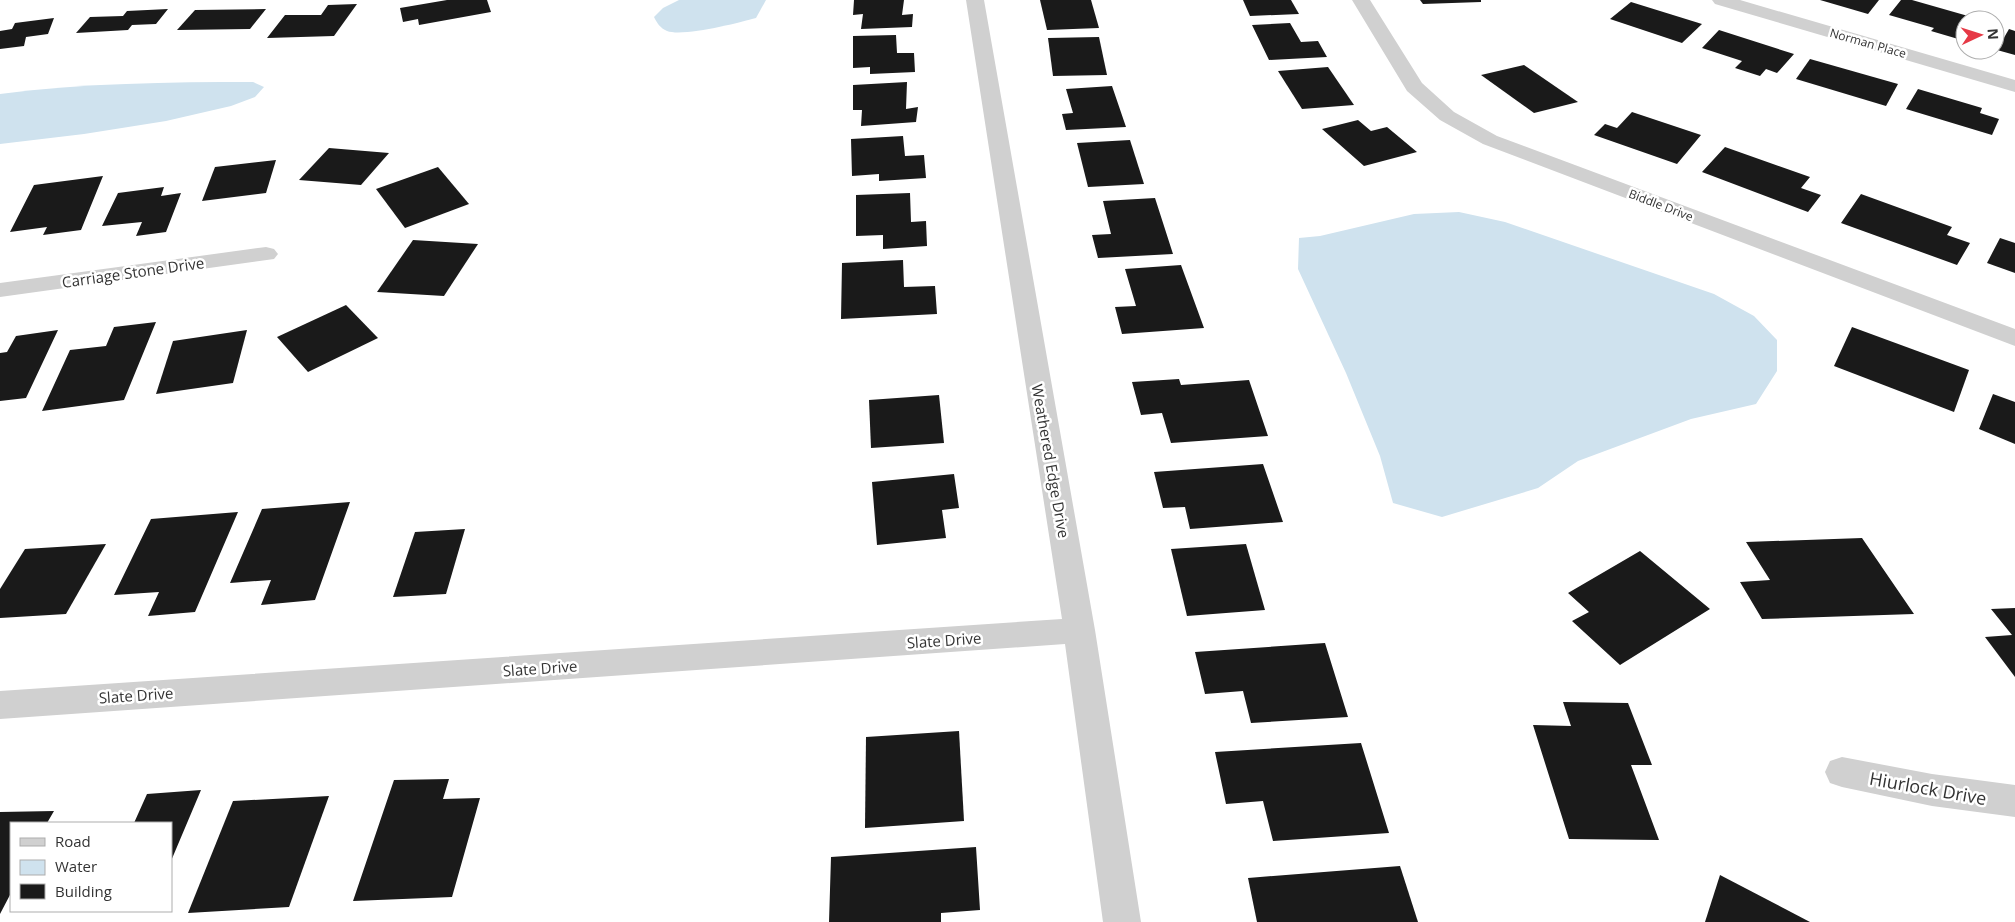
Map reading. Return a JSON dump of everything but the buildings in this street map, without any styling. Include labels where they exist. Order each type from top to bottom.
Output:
[{"type":"street","name":"Weathered Edge Drive","points":[[975,0],[1079,630],[1122,922]]},
{"type":"street","name":"Biddle Drive","points":[[1361,0],[1414,87],[1447,116],[1490,140],[2015,338]]},
{"type":"street","name":"Norman Place","points":[[1721,0],[2015,86]]},
{"type":"street","name":"Carriage Stone Drive","points":[[0,290],[266,254]]},
{"type":"street","name":"Slate Drive","points":[[0,705],[1079,630]]},
{"type":"street","name":"Hiurlock Drive","points":[[1842,772],[1932,790],[2015,802]]},
{"type":"water","points":[[679,0],[766,0],[756,18],[697,31],[667,31],[659,25],[654,17],[663,8]]},
{"type":"water","points":[[253,82],[264,87],[255,97],[231,106],[166,121],[84,134],[0,144],[0,94],[95,85]]},
{"type":"water","points":[[1459,212],[1505,222],[1714,294],[1754,316],[1777,340],[1777,371],[1756,404],[1691,419],[1578,461],[1538,488],[1442,517],[1393,503],[1380,456],[1346,373],[1298,269],[1299,238],[1320,236],[1414,214]]}]
